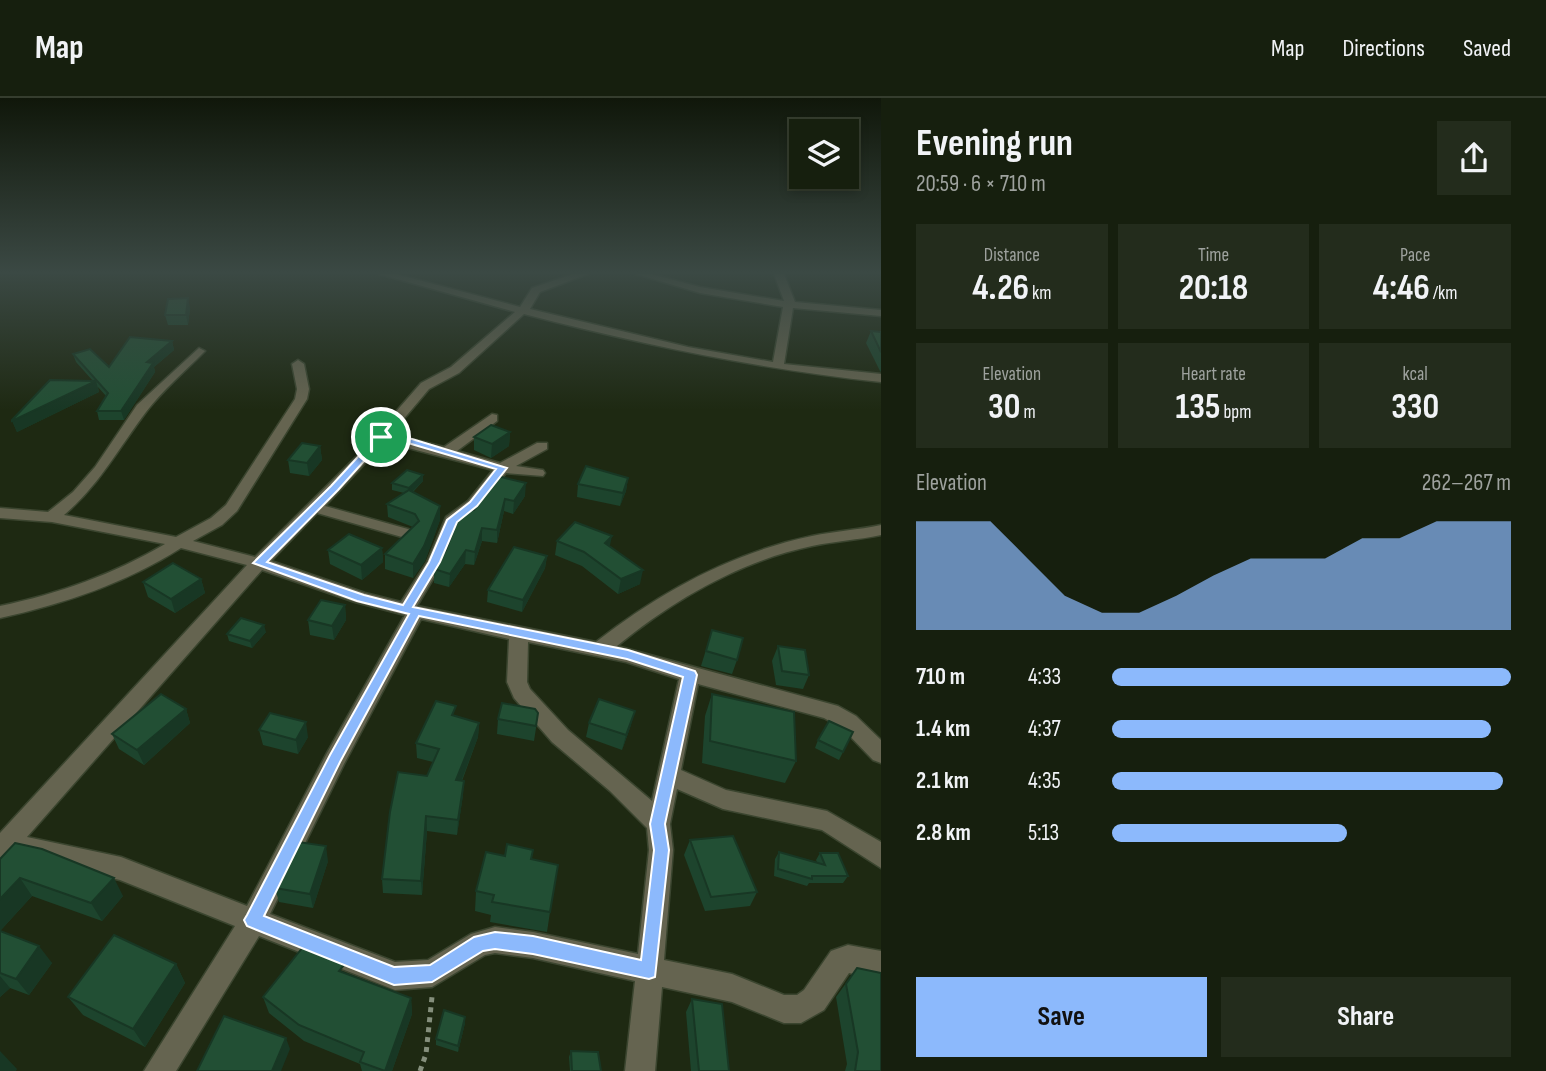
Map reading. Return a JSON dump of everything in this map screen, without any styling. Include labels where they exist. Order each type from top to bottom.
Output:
[{"type":"street","points":[[3,846],[259,563],[316,508],[425,386],[455,370],[510,319]]},
{"type":"street","points":[[560,319],[676,347],[778,367],[881,378]]},
{"type":"street","points":[[778,367],[786,319]]},
{"type":"street","points":[[52,517],[85,486],[142,408],[199,351]]},
{"type":"street","points":[[0,612],[41,602],[153,559],[217,523],[232,508],[301,399],[303,389],[298,364]]},
{"type":"street","points":[[448,451],[492,418]]},
{"type":"street","points":[[381,437],[409,440],[502,468],[538,473]]},
{"type":"street","points":[[159,1071],[253,920],[411,611],[452,520],[473,504],[502,468],[542,446]]},
{"type":"street","points":[[316,508],[409,534]]},
{"type":"street","points":[[0,513],[52,517],[181,544],[259,563],[361,598],[411,611],[628,655],[690,675],[831,712],[849,722],[881,754]]},
{"type":"street","points":[[600,649],[655,607],[746,561],[804,542],[881,530]]},
{"type":"street","points":[[519,633],[517,682],[528,702],[560,736],[618,784],[658,824]]},
{"type":"street","points":[[639,1071],[662,850],[658,824],[690,675]]},
{"type":"street","points":[[669,775],[723,799],[827,821],[865,843],[881,857]]},
{"type":"street","points":[[3,846],[121,869],[394,976],[432,974],[480,943],[495,940],[533,945],[732,988],[784,1009],[801,1009],[814,1000],[841,961],[848,959],[881,965]]},
{"type":"path","points":[[420,1071],[426,1054],[432,1016],[432,974]]},
{"type":"building","points":[[871,331],[881,332],[881,352]]},
{"type":"building","points":[[130,337],[172,341],[147,362],[153,363],[121,411],[97,411],[108,393],[73,354],[90,349],[109,367]]},
{"type":"building","points":[[50,380],[96,381],[12,421],[12,420]]},
{"type":"building","points":[[491,425],[510,432],[492,444],[474,437]]},
{"type":"building","points":[[302,443],[320,446],[307,463],[288,460]]},
{"type":"building","points":[[586,466],[628,478],[623,493],[578,484]]},
{"type":"building","points":[[407,470],[423,475],[409,488],[392,483]]},
{"type":"building","points":[[497,476],[526,483],[514,501],[505,499],[497,530],[482,528],[475,552],[466,550],[450,574],[434,569],[446,550],[461,511],[474,510]]},
{"type":"building","points":[[409,490],[440,506],[424,546],[413,564],[385,554],[419,521],[415,514],[387,504]]},
{"type":"building","points":[[575,522],[612,536],[605,543],[643,570],[621,579],[584,552],[557,541]]},
{"type":"building","points":[[349,534],[382,548],[361,565],[328,550]]},
{"type":"building","points":[[514,547],[547,556],[523,600],[488,590]]},
{"type":"building","points":[[173,563],[201,579],[171,599],[143,582]]},
{"type":"building","points":[[321,600],[345,605],[332,626],[308,620]]},
{"type":"building","points":[[241,618],[264,625],[250,641],[227,634]]},
{"type":"building","points":[[712,630],[743,638],[737,660],[706,651]]},
{"type":"building","points":[[778,646],[805,650],[809,675],[782,671]]},
{"type":"building","points":[[161,694],[186,709],[137,750],[112,734]]},
{"type":"building","points":[[712,694],[794,712],[796,761],[710,741]]},
{"type":"building","points":[[599,699],[635,711],[626,735],[589,723]]},
{"type":"building","points":[[436,701],[456,706],[452,715],[479,723],[456,780],[464,781],[458,820],[426,816],[421,881],[382,879],[398,772],[427,776],[439,749],[416,743]]},
{"type":"building","points":[[502,703],[535,709],[538,713],[536,726],[498,719]]},
{"type":"building","points":[[270,713],[306,722],[296,740],[259,730]]},
{"type":"building","points":[[829,721],[853,732],[843,752],[818,740]]},
{"type":"building","points":[[733,836],[757,892],[711,897],[690,840]]},
{"type":"building","points":[[298,842],[326,846],[310,894],[275,888]]},
{"type":"building","points":[[15,843],[42,849],[114,878],[91,903],[20,878],[0,899],[0,859]]},
{"type":"building","points":[[507,844],[533,850],[531,859],[558,865],[550,912],[492,902],[494,895],[476,891],[486,852],[505,856]]},
{"type":"building","points":[[779,852],[825,865],[820,853],[838,853],[848,876],[812,876],[812,879],[778,869]]},
{"type":"building","points":[[0,931],[39,946],[16,979],[0,973]]},
{"type":"building","points":[[114,935],[176,964],[133,1029],[68,997]]},
{"type":"building","points":[[307,942],[344,965],[339,971],[411,998],[385,1071],[360,1062],[364,1052],[299,1025],[263,997]]},
{"type":"building","points":[[857,968],[881,973],[881,1071],[855,1071],[858,1052],[846,984]]},
{"type":"building","points":[[692,999],[722,1004],[729,1071],[699,1071]]},
{"type":"building","points":[[444,1010],[465,1017],[458,1046],[436,1039]]},
{"type":"building","points":[[224,1016],[286,1038],[272,1071],[197,1071]]},
{"type":"building","points":[[571,1051],[598,1052],[601,1071],[572,1071]]},
{"type":"route","points":[[381,437],[409,440],[502,468],[473,504],[452,520],[435,562],[406,609],[458,622],[628,655],[690,675],[658,824],[662,850],[649,970],[533,945],[495,940],[480,943],[432,974],[394,976],[253,920],[335,759],[416,612],[361,598],[259,563],[335,488],[381,437]]}]
